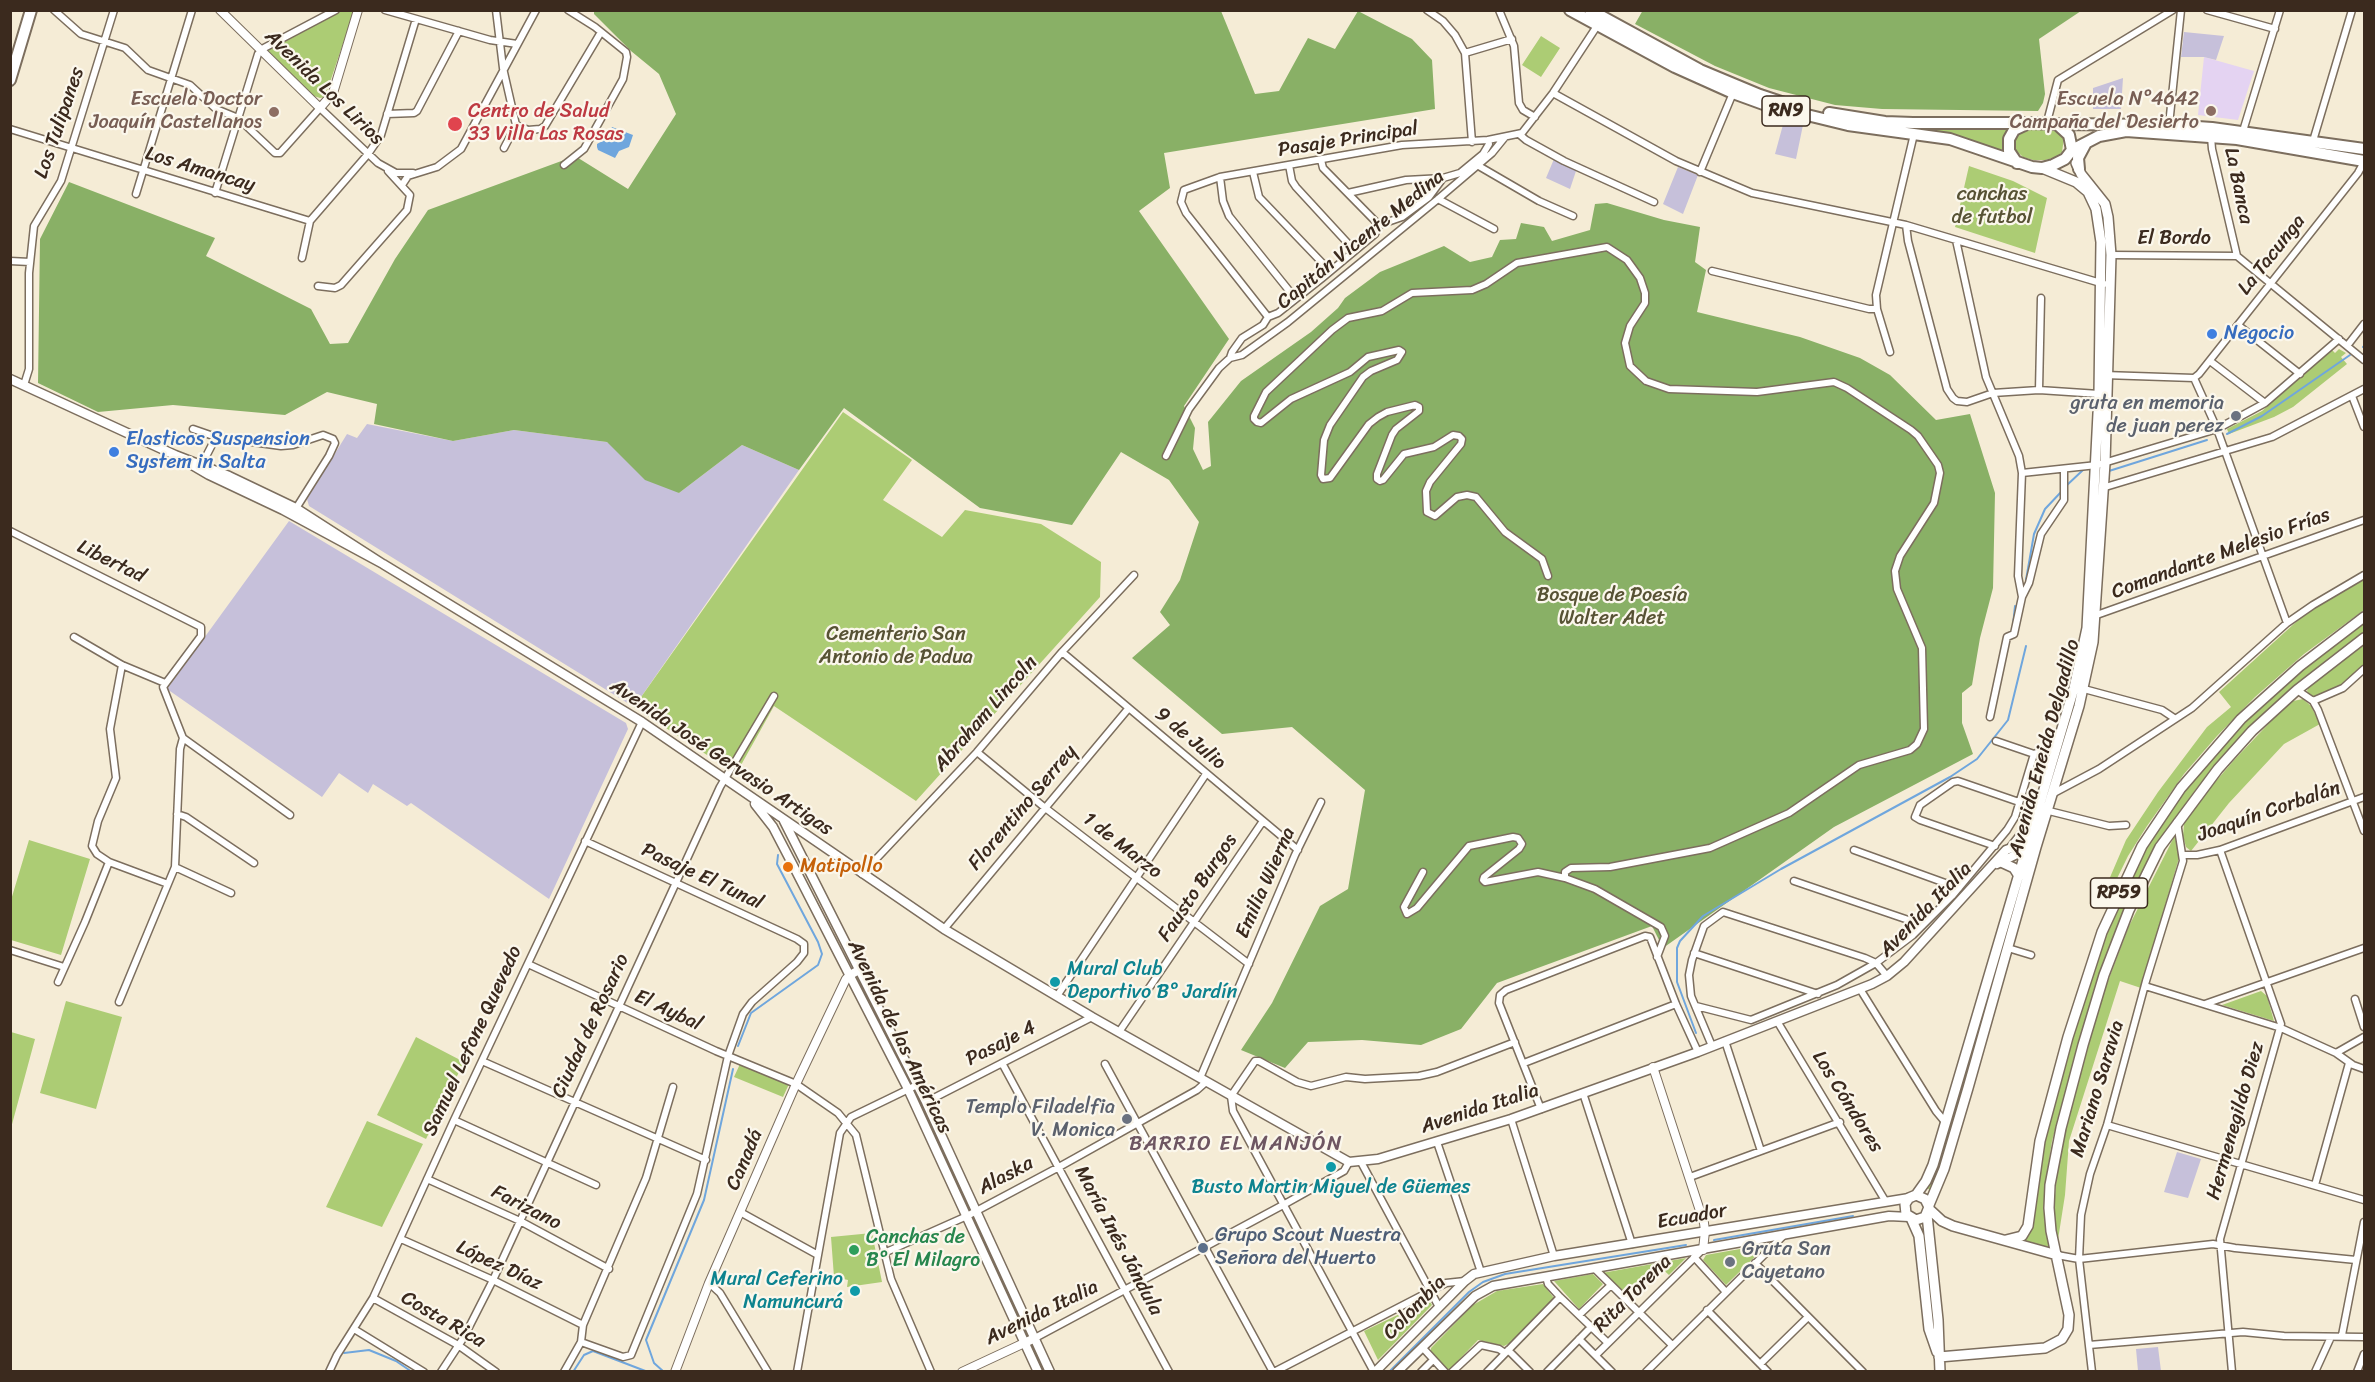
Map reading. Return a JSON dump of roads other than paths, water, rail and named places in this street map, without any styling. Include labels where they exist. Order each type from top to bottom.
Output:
[{"type":"highway","points":[[10,80],[31,10]]},
{"type":"highway","name":"RN9","points":[[1570,10],[1647,53],[1733,93],[1805,116],[1848,125],[1914,133],[1962,142],[2018,164],[2042,168]]},
{"type":"highway","name":"RN9","points":[[1590,10],[1700,70],[1760,95],[1801,108],[1886,122],[2169,125],[2243,131],[2364,149]]},
{"type":"highway","points":[[2018,164],[2009,151],[2009,140],[2014,130],[2029,123]]},
{"type":"highway","points":[[2052,123],[2068,135],[2072,152]]},
{"type":"highway","points":[[2042,168],[2060,162],[2086,142],[2105,133],[2115,132],[2237,139],[2364,161]]},
{"type":"highway","points":[[2079,169],[2078,158],[2086,142]]},
{"type":"main road","name":"Avenida Eneida Delgadillo","points":[[1912,1197],[1930,1174],[2019,876],[2031,849],[2034,819],[2052,794],[2084,689],[2091,654],[2107,284],[2111,255],[2105,204],[2079,169],[2072,152]]},
{"type":"main road","name":"Avenida Eneida Delgadillo","points":[[2042,168],[2084,187],[2093,200],[2099,222],[2107,284]]},
{"type":"main road","name":"Avenida Eneida Delgadillo","points":[[2101,464],[2099,394],[2104,375]]},
{"type":"main road","name":"Avenida José Gervasio Artigas","points":[[10,379],[294,512],[383,564],[642,722],[944,929],[1092,1017],[1349,1162]]},
{"type":"main road","name":"Avenida Eneida Delgadillo","points":[[1940,1371],[1928,1209],[1944,1169],[2008,948],[2055,751],[2092,617]]},
{"type":"main road","name":"RP59","points":[[2006,1240],[2022,1236],[2028,1226],[2040,1141],[2071,1028],[2103,932],[2142,846],[2181,788],[2241,719],[2300,666],[2364,617]]},
{"type":"main road","name":"RP59","points":[[1939,1357],[2045,1348],[2054,1345],[2066,1332],[2069,1315],[2049,1219],[2050,1185],[2061,1128],[2082,1045],[2104,975],[2129,910],[2150,864],[2177,822],[2234,750],[2297,690],[2364,638]]},
{"type":"main road","name":"Avenida de las Américas","points":[[745,792],[772,827],[908,1089],[1038,1371]]},
{"type":"main road","points":[[2012,847],[2034,819]]},
{"type":"main road","name":"Avenida de las Américas","points":[[784,820],[926,1101],[1050,1371]]},
{"type":"main road","points":[[2012,847],[2031,849]]},
{"type":"main road","name":"Avenida Italia","points":[[1349,1162],[1361,1162],[1437,1142],[1511,1119],[1698,1052],[1860,989],[1887,976],[1904,962],[2012,847]]},
{"type":"main road","name":"Avenida Italia","points":[[1998,863],[2031,849]]},
{"type":"main road","points":[[1998,863],[2014,868],[2019,876]]},
{"type":"main road","points":[[1928,1209],[1919,1220],[1910,1218],[1904,1208],[1912,1197],[1925,1199],[1928,1209],[1942,1221],[1953,1226],[2056,1255]]},
{"type":"main road","name":"Ecuador","points":[[1481,1272],[1554,1256],[1912,1197]]},
{"type":"main road","name":"Ecuador","points":[[1422,1347],[1475,1296],[1485,1289],[1500,1284],[1703,1250],[1889,1215],[1910,1218]]},
{"type":"main road","name":"Avenida Eneida Delgadillo","points":[[1910,1218],[1919,1236],[1929,1329],[1939,1357]]},
{"type":"main road","name":"Colombia","points":[[1375,1371],[1465,1281],[1481,1272]]},
{"type":"main road","points":[[1397,1371],[1422,1347]]},
{"type":"street","points":[[54,10],[81,34],[125,48],[148,70],[190,85],[216,109],[238,118],[278,154],[333,93],[358,10]]},
{"type":"street","name":"Los Tulipanes","points":[[24,385],[29,369],[30,261],[36,221],[61,181],[114,10]]},
{"type":"street","points":[[136,194],[192,10]]},
{"type":"street","name":"Avenida Los Lirios","points":[[220,10],[383,167],[396,173],[413,173]]},
{"type":"street","points":[[316,10],[320,18]]},
{"type":"street","points":[[215,193],[256,56],[261,50],[336,10]]},
{"type":"street","points":[[385,10],[459,32],[517,44]]},
{"type":"street","points":[[496,10],[502,42],[503,68],[516,125],[504,148]]},
{"type":"street","points":[[402,185],[405,178],[413,173],[437,167],[461,149],[536,10]]},
{"type":"street","points":[[564,165],[584,149],[624,74],[626,52],[568,10]]},
{"type":"street","points":[[1427,10],[1443,21],[1455,35],[1465,53],[1472,142]]},
{"type":"street","points":[[1499,10],[1512,39],[1516,57],[1519,103],[1522,110],[1535,117]]},
{"type":"street","points":[[2052,123],[2058,80],[2173,10]]},
{"type":"street","points":[[2169,125],[2181,10]]},
{"type":"street","points":[[2208,10],[2275,29]]},
{"type":"street","points":[[2243,131],[2280,10]]},
{"type":"street","points":[[2313,141],[2352,10]]},
{"type":"street","points":[[302,258],[310,221],[368,154],[381,135],[416,19]]},
{"type":"street","points":[[1597,26],[1553,93],[1526,129],[1519,134],[1566,162],[1654,202]]},
{"type":"street","points":[[387,114],[417,111],[459,32]]},
{"type":"street","points":[[516,125],[528,130],[540,129],[550,118],[601,32]]},
{"type":"street","points":[[1465,53],[1512,39]]},
{"type":"street","points":[[492,90],[500,89],[508,92]]},
{"type":"street","points":[[1553,93],[1629,136],[1700,172],[1761,195],[1906,225],[2107,284]]},
{"type":"street","points":[[1700,172],[1733,93]]},
{"type":"street","name":"Los Amancay","points":[[10,129],[310,221]]},
{"type":"street","points":[[1890,352],[1877,309],[1876,295],[1914,133]]},
{"type":"street","name":"Pasaje Principal","points":[[1268,317],[1186,213],[1181,202],[1184,190],[1220,177],[1402,146],[1472,142],[1519,134]]},
{"type":"street","name":"Capitán Vicente Medina","points":[[1230,358],[1242,355],[1288,322],[1438,199],[1500,145],[1505,137]]},
{"type":"street","name":"La Banca","points":[[2211,137],[2236,256]]},
{"type":"street","name":"Capitán Vicente Medina","points":[[1166,456],[1190,409],[1213,375],[1230,358],[1239,342],[1263,325],[1268,317],[1278,313],[1321,279],[1375,234],[1380,225],[1402,217],[1430,197],[1443,178],[1460,173],[1483,154],[1489,144],[1488,140]]},
{"type":"street","points":[[1321,160],[1323,168],[1380,225]]},
{"type":"street","name":"La Tacunga","points":[[2194,378],[2210,361],[2358,173],[2364,161]]},
{"type":"street","points":[[1289,165],[1292,181],[1296,187],[1354,250]]},
{"type":"street","points":[[1477,165],[1539,201],[1573,216]]},
{"type":"street","points":[[318,286],[335,288],[341,285],[405,214],[410,199],[402,185],[383,167]]},
{"type":"street","points":[[1253,172],[1255,189],[1259,197],[1329,270]]},
{"type":"street","points":[[1220,177],[1223,201],[1229,216],[1295,298]]},
{"type":"street","points":[[1348,193],[1406,180],[1443,178]]},
{"type":"street","points":[[1438,199],[1494,229]]},
{"type":"street","points":[[1906,225],[1908,241],[1947,389],[1953,398],[1962,402],[1993,393],[2039,390],[2099,394]]},
{"type":"street","points":[[1956,240],[1986,377],[2019,456],[2022,473],[2018,576],[2022,597]]},
{"type":"street","points":[[1548,576],[1542,559],[1536,552],[1510,536],[1476,497],[1467,495],[1457,497],[1435,516],[1426,512],[1426,491],[1430,482],[1461,444],[1462,439],[1459,436],[1454,435],[1434,447],[1404,454],[1383,480],[1377,479],[1392,435],[1396,429],[1419,411],[1419,407],[1415,405],[1378,417],[1370,424],[1330,478],[1323,479],[1321,475],[1324,440],[1330,425],[1363,377],[1397,360],[1402,352],[1399,350],[1368,357],[1350,372],[1291,399],[1261,423],[1254,419],[1254,416],[1266,392],[1332,330],[1348,318],[1382,311],[1412,293],[1472,290],[1486,284],[1517,263],[1607,247],[1627,260],[1640,278],[1645,293],[1645,303],[1630,326],[1625,343],[1630,366],[1646,381],[1669,389],[1757,392],[1834,382],[1911,430],[1918,436],[1938,465],[1940,480],[1934,502],[1900,555],[1895,571],[1897,589],[1922,648],[1924,729],[1917,744],[1910,750],[1860,765],[1789,813],[1710,848],[1610,867],[1571,868],[1565,872],[1565,878]]},
{"type":"street","name":"El Bordo","points":[[2111,255],[2236,256]]},
{"type":"street","points":[[2236,256],[2364,360]]},
{"type":"street","points":[[10,261],[30,261]]},
{"type":"street","points":[[1712,271],[1877,309]]},
{"type":"street","points":[[2039,390],[2041,298]]},
{"type":"street","points":[[2347,346],[2364,324]]},
{"type":"street","points":[[2238,325],[2300,374]]},
{"type":"street","points":[[2022,473],[2101,464],[2217,429],[2265,403],[2339,339]]},
{"type":"street","points":[[2210,361],[2265,403]]},
{"type":"street","points":[[2104,375],[2194,378],[2217,429],[2287,623]]},
{"type":"street","points":[[2099,488],[2225,452],[2281,433],[2364,389]]},
{"type":"street","points":[[2352,396],[2364,428]]},
{"type":"street","points":[[194,429],[216,437],[287,447],[326,436],[333,439],[335,445],[294,512]]},
{"type":"street","points":[[200,468],[216,437]]},
{"type":"street","points":[[1990,717],[2007,637],[2014,634],[2022,597],[2029,583],[2041,534],[2064,500],[2064,470]]},
{"type":"street","name":"Comandante Melesio Frías","points":[[2092,617],[2364,520]]},
{"type":"street","name":"Libertad","points":[[10,531],[198,624],[201,627],[201,636],[165,683]]},
{"type":"street","name":"Abraham Lincoln","points":[[862,874],[977,752],[1062,652],[1134,575]]},
{"type":"street","points":[[2052,794],[2099,769],[2198,704],[2287,623],[2364,575]]},
{"type":"street","points":[[74,637],[122,665],[165,683],[163,691],[183,738],[290,815]]},
{"type":"street","name":"9 de Julio","points":[[1062,652],[1298,850]]},
{"type":"street","points":[[122,665],[110,729],[116,778],[98,821],[92,846],[97,854],[109,862],[168,884]]},
{"type":"street","points":[[2313,701],[2343,688],[2364,669]]},
{"type":"street","points":[[2084,689],[2162,710],[2174,718]]},
{"type":"street","points":[[2297,690],[2313,701],[2364,831]]},
{"type":"street","name":"Ciudad de Rosario","points":[[441,1371],[458,1345],[493,1280],[725,777],[774,696]]},
{"type":"street","name":"Florentino Serrey","points":[[944,929],[1128,709]]},
{"type":"street","name":"Samuel Lefone Quevedo","points":[[329,1371],[373,1298],[454,1120],[642,722]]},
{"type":"street","points":[[119,1002],[175,867],[180,749],[183,738]]},
{"type":"street","points":[[1996,741],[2034,754],[2044,750],[2055,751]]},
{"type":"street","name":"1 de Marzo","points":[[977,752],[1044,807],[1249,963]]},
{"type":"street","points":[[1696,1006],[1751,1020],[1818,993],[1876,963],[1923,925],[1959,888],[2012,824],[2034,754]]},
{"type":"street","points":[[1057,996],[1206,774]]},
{"type":"street","points":[[1995,846],[1915,817],[1923,802],[1958,781],[2019,802]]},
{"type":"street","name":"Joaquín Corbalán","points":[[2183,855],[2197,855],[2220,850],[2364,797]]},
{"type":"street","name":"Emilia Wierna","points":[[1203,1080],[1249,963],[1321,802]]},
{"type":"street","points":[[2042,809],[2109,826],[2126,825]]},
{"type":"street","points":[[177,814],[186,817],[254,863]]},
{"type":"street","name":"Fausto Burgos","points":[[1119,1032],[1263,821]]},
{"type":"street","name":"Mariano Saravia","points":[[2091,1371],[2079,1259],[2080,1228],[2088,1183],[2107,1125],[2183,855],[2177,822]]},
{"type":"street","points":[[1423,872],[1404,907],[1407,914],[1414,911],[1465,850],[1475,844],[1518,838],[1522,844],[1519,849],[1484,877],[1485,882],[1538,872],[1565,878],[1603,893],[1661,927],[1665,936],[1658,957]]},
{"type":"street","name":"Pasaje El Tunal","points":[[585,841],[804,944],[804,953],[797,962],[747,1008],[728,1056]]},
{"type":"street","points":[[1854,850],[1959,888]]},
{"type":"street","name":"Hermenegildo Diez","points":[[2220,850],[2281,1022],[2219,1245],[2232,1371]]},
{"type":"street","points":[[57,982],[85,922],[109,862]]},
{"type":"street","points":[[175,867],[231,893]]},
{"type":"street","points":[[1794,881],[1923,925]]},
{"type":"street","points":[[1712,1046],[1691,996],[1689,981],[1694,953],[1704,926],[1723,912],[1876,963],[1887,976]]},
{"type":"street","points":[[1541,1108],[1499,1003],[1500,995],[1506,990],[1647,935],[1698,1052]]},
{"type":"street","points":[[2008,948],[2031,955]]},
{"type":"street","points":[[2205,1004],[2364,948]]},
{"type":"street","points":[[10,950],[64,967]]},
{"type":"street","points":[[1694,953],[1818,993]]},
{"type":"street","name":"El Aybal","points":[[528,964],[728,1056],[796,1083],[828,1104],[847,1121]]},
{"type":"street","points":[[850,975],[860,970]]},
{"type":"street","name":"Canadá","points":[[675,1371],[709,1283],[796,1083],[850,975]]},
{"type":"street","points":[[2145,986],[2281,1028],[2336,1053],[2349,1063],[2364,1069]]},
{"type":"street","points":[[1860,989],[1936,1111],[1946,1123]]},
{"type":"street","points":[[2355,999],[2364,1027]]},
{"type":"street","points":[[1524,1063],[1676,1004]]},
{"type":"street","name":"Pasaje 4","points":[[926,1101],[1092,1017]]},
{"type":"street","name":"Los Cóndores","points":[[1777,1021],[1840,1122],[1886,1202]]},
{"type":"street","points":[[2336,1053],[2364,1037]]},
{"type":"street","points":[[1725,1041],[1761,1151]]},
{"type":"street","points":[[1375,1371],[1351,1331],[1233,1111],[1232,1096],[1255,1061],[1297,1082],[1311,1086],[1346,1077],[1373,1079],[1419,1076],[1437,1072],[1515,1042]]},
{"type":"street","points":[[580,1342],[623,1357],[631,1355],[691,1211],[706,1160],[728,1056]]},
{"type":"street","points":[[482,1061],[706,1160]]},
{"type":"street","name":"María Inés Jándula","points":[[1002,1063],[1169,1371]]},
{"type":"street","points":[[2315,1185],[2349,1063]]},
{"type":"street","points":[[1105,1064],[1273,1371],[1431,1290],[1452,1281],[1465,1281]]},
{"type":"street","points":[[1653,1067],[1690,1177],[1705,1231],[1703,1250]]},
{"type":"street","name":"Alaska","points":[[884,1253],[967,1216],[1059,1167],[1197,1090],[1203,1080]]},
{"type":"street","points":[[797,1371],[840,1133],[847,1121],[917,1084]]},
{"type":"street","points":[[564,1371],[580,1342],[583,1325],[609,1269],[646,1178],[674,1087]]},
{"type":"street","points":[[1583,1093],[1632,1244]]},
{"type":"street","points":[[1511,1119],[1554,1256]]},
{"type":"street","points":[[454,1120],[596,1185]]},
{"type":"street","points":[[847,1121],[856,1135],[884,1253],[899,1300],[931,1371]]},
{"type":"street","points":[[1690,1177],[1840,1122]]},
{"type":"street","points":[[2107,1125],[2364,1200]]},
{"type":"street","points":[[1437,1142],[1481,1272]]},
{"type":"street","name":"Avenida Italia","points":[[962,1371],[1035,1338],[1126,1291],[1344,1171],[1349,1162]]},
{"type":"street","points":[[1361,1162],[1440,1307]]},
{"type":"street","name":"Farizano","points":[[427,1179],[519,1221],[609,1269]]},
{"type":"street","points":[[740,1212],[818,1255]]},
{"type":"street","points":[[2342,1335],[2356,1260],[2362,1242],[2364,1222]]},
{"type":"street","points":[[1650,1370],[1725,1291],[1785,1234]]},
{"type":"street","name":"López Díaz","points":[[401,1239],[493,1280],[583,1325]]},
{"type":"street","points":[[2056,1255],[2079,1259],[2219,1245],[2356,1260]]},
{"type":"street","name":"Rita Torena","points":[[1596,1355],[1703,1250]]},
{"type":"street","points":[[1695,1257],[1725,1291]]},
{"type":"street","points":[[1755,1263],[1863,1371]]},
{"type":"street","points":[[1594,1268],[1672,1345]]},
{"type":"street","points":[[1546,1277],[1548,1284],[1560,1297],[1608,1343]]},
{"type":"street","points":[[709,1283],[720,1293],[768,1371]]},
{"type":"street","points":[[1579,1315],[1611,1286]]},
{"type":"street","points":[[1487,1371],[1560,1297]]},
{"type":"street","name":"Costa Rica","points":[[373,1298],[458,1345],[496,1371]]},
{"type":"street","points":[[1707,1310],[1768,1371]]},
{"type":"street","points":[[1760,1364],[1809,1317]]},
{"type":"street","points":[[1547,1371],[1591,1328]]},
{"type":"street","points":[[354,1329],[424,1371]]},
{"type":"street","points":[[2089,1345],[2256,1332],[2284,1336],[2364,1336]]},
{"type":"street","points":[[2315,1371],[2331,1337]]},
{"type":"street","points":[[1580,1339],[1607,1370]]},
{"type":"street","points":[[1452,1371],[1484,1344],[1506,1351],[1530,1371]]},
{"type":"street","points":[[1422,1347],[1445,1371]]},
{"type":"street","points":[[2358,1371],[2364,1354]]},
{"type":"street","points":[[1421,1371],[1433,1360]]},
{"type":"water","points":[[612,127],[633,135],[629,147],[619,151],[615,158],[598,150],[597,147],[597,144],[607,138]]},
{"type":"waterway","points":[[2227,434],[2262,416],[2350,355]]},
{"type":"waterway","points":[[2109,471],[2207,440]]},
{"type":"waterway","points":[[2066,486],[2083,470]]},
{"type":"waterway","points":[[2026,580],[2034,534],[2045,509],[2062,491]]},
{"type":"waterway","points":[[2013,625],[2015,606]]},
{"type":"waterway","points":[[1696,1033],[1677,982],[1677,948],[1680,941],[1703,916],[1781,869],[1950,777],[1977,759],[2008,720],[2026,646]]},
{"type":"waterway","points":[[738,1046],[751,1013],[818,965],[822,954],[777,864],[778,855]]},
{"type":"waterway","points":[[664,1372],[654,1363],[646,1340],[704,1200],[733,1069]]},
{"type":"waterway","points":[[1714,1240],[1853,1216]]},
{"type":"waterway","points":[[1389,1372],[1469,1292],[1483,1282],[1505,1274],[1686,1245]]},
{"type":"waterway","points":[[344,1353],[369,1350],[396,1361],[412,1372]]},
{"type":"waterway","points":[[573,1372],[584,1355],[593,1351],[648,1372]]},
{"type":"place","name":"Escuela N°4642 Campaña del Desierto","points":[[2211,111]]},
{"type":"place","name":"Escuela Doctor Joaquín Castellanos","points":[[274,112]]},
{"type":"place","name":"Centro de Salud 33 Villa Las Rosas","points":[[455,124]]},
{"type":"place","name":"Negocio","points":[[2212,334]]},
{"type":"place","name":"gruta en memoria de juan perez","points":[[2236,416]]},
{"type":"place","name":"Elasticos Suspension System in Salta","points":[[114,452]]},
{"type":"place","name":"Matipollo","points":[[788,867]]},
{"type":"place","name":"Mural Club Deportivo B° Jardín","points":[[1055,982]]},
{"type":"place","name":"Templo Filadelfia V. Monica","points":[[1127,1119]]},
{"type":"place","name":"Busto Martin Miguel de Güemes","points":[[1331,1167]]},
{"type":"place","name":"Grupo Scout Nuestra Señora del Huerto","points":[[1203,1248]]},
{"type":"place","name":"Canchas de B° El Milagro","points":[[854,1250]]},
{"type":"place","name":"Gruta San Cayetano","points":[[1730,1262]]},
{"type":"place","name":"Mural Ceferino Namuncurá","points":[[855,1291]]},
{"type":"district","name":"BARRIO EL MANJÓN","points":[[1236,1145]]},
{"type":"park label","name":"canchas de futbol","points":[[1992,206]]},
{"type":"park label","name":"Bosque de Poesía Walter Adet","points":[[1612,608]]},
{"type":"park label","name":"Cementerio San Antonio de Padua","points":[[896,646]]}]
